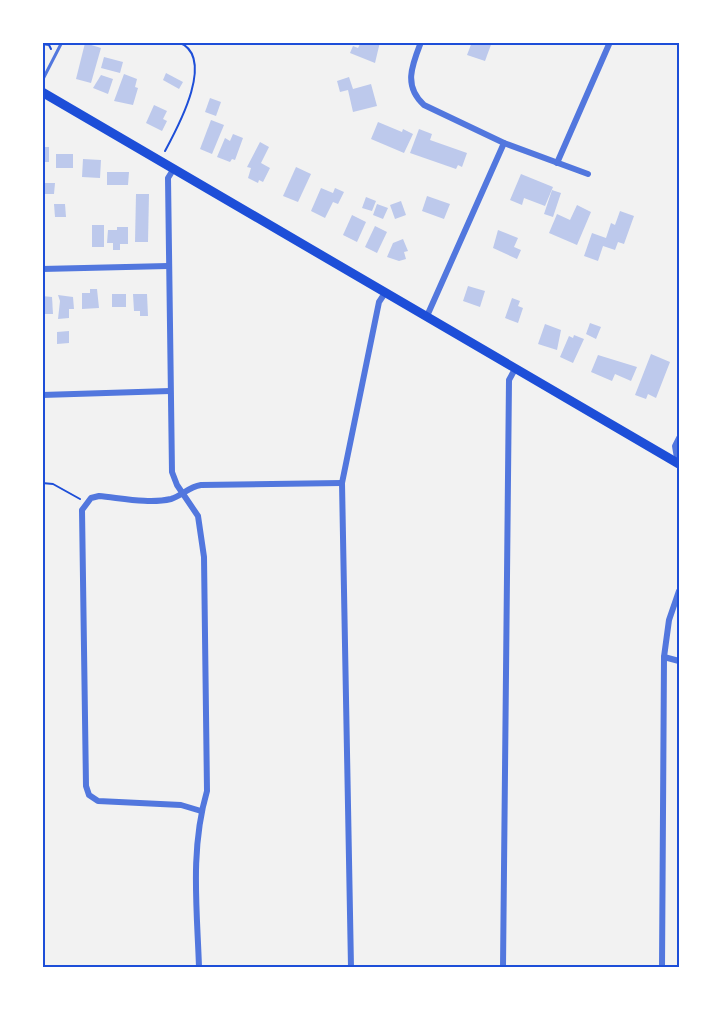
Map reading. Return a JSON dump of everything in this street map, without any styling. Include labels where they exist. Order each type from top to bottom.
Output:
[{"type":"main road","points":[[42,93],[679,465]]},
{"type":"street","points":[[422,42],[411,68],[411,85],[416,98],[424,105],[504,143],[588,174]]},
{"type":"street","points":[[557,163],[609,42]]},
{"type":"street","points":[[427,316],[504,143]]},
{"type":"street","points":[[173,170],[168,178],[172,472],[177,485],[198,516],[204,557],[207,791],[201,811],[196,852],[199,967]]},
{"type":"street","points":[[42,269],[168,266]]},
{"type":"street","points":[[351,967],[342,483],[379,302],[385,293]]},
{"type":"street","points":[[503,967],[509,380],[515,369]]},
{"type":"street","points":[[42,394],[170,391]]},
{"type":"street","points":[[679,438],[675,446],[679,465]]},
{"type":"street","points":[[201,811],[181,805],[98,801],[89,795],[86,786],[82,524],[86,503],[99,496],[172,498],[183,491],[201,485],[342,483]]},
{"type":"street","points":[[662,967],[664,657],[669,620],[679,591]]},
{"type":"street","points":[[664,657],[679,661]]},
{"type":"lane","points":[[42,81],[62,42]]},
{"type":"path","points":[[165,151],[182,118],[196,74],[190,51],[186,45],[178,42]]},
{"type":"path","points":[[42,483],[53,484],[86,503]]},
{"type":"building","points":[[361,42],[380,42],[375,63],[350,53],[353,46],[358,48]]},
{"type":"building","points":[[472,42],[492,42],[485,61],[467,55]]},
{"type":"building","points":[[85,43],[101,48],[91,83],[76,79]]},
{"type":"building","points":[[104,57],[123,62],[120,73],[101,68]]},
{"type":"building","points":[[166,73],[183,82],[179,89],[163,80]]},
{"type":"building","points":[[124,74],[137,79],[135,87],[138,88],[133,105],[114,101]]},
{"type":"building","points":[[101,75],[113,79],[108,94],[93,88]]},
{"type":"building","points":[[349,77],[353,89],[371,84],[377,106],[353,112],[348,90],[340,92],[337,81]]},
{"type":"building","points":[[210,98],[221,102],[216,116],[205,112]]},
{"type":"building","points":[[154,105],[167,111],[163,119],[167,121],[162,131],[146,123]]},
{"type":"building","points":[[211,120],[224,125],[212,154],[200,149]]},
{"type":"building","points":[[378,122],[413,134],[404,153],[371,139]]},
{"type":"building","points":[[419,129],[432,134],[430,140],[467,153],[462,167],[458,165],[456,169],[410,153]]},
{"type":"building","points":[[233,134],[243,138],[235,160],[232,159],[230,162],[217,157],[225,138],[230,141]]},
{"type":"building","points":[[260,142],[269,147],[261,163],[270,168],[263,182],[259,180],[258,183],[248,178],[251,168],[247,167]]},
{"type":"building","points":[[42,147],[49,147],[49,162],[42,162]]},
{"type":"building","points":[[56,154],[73,154],[73,168],[56,168]]},
{"type":"building","points":[[83,159],[101,160],[100,178],[82,177]]},
{"type":"building","points":[[296,167],[311,174],[298,202],[283,196]]},
{"type":"building","points":[[107,172],[129,172],[128,185],[107,185]]},
{"type":"building","points":[[521,174],[553,187],[545,206],[524,198],[522,205],[510,200]]},
{"type":"building","points":[[43,183],[55,183],[54,194],[43,194]]},
{"type":"building","points":[[321,188],[333,193],[335,188],[344,192],[338,204],[333,202],[325,218],[311,211]]},
{"type":"building","points":[[552,190],[561,193],[553,217],[544,214]]},
{"type":"building","points":[[136,194],[149,194],[148,242],[135,242]]},
{"type":"building","points":[[427,196],[450,204],[444,219],[422,211]]},
{"type":"building","points":[[366,197],[376,201],[372,211],[362,208]]},
{"type":"building","points":[[401,201],[406,215],[395,219],[390,205]]},
{"type":"building","points":[[54,204],[65,204],[66,217],[55,217]]},
{"type":"building","points":[[377,204],[388,208],[383,219],[373,215]]},
{"type":"building","points":[[577,205],[591,212],[577,245],[549,233],[557,214],[570,220]]},
{"type":"building","points":[[620,211],[634,216],[624,244],[618,242],[615,250],[603,246],[598,261],[584,256],[592,233],[606,238],[611,223],[615,225]]},
{"type":"building","points":[[352,215],[366,222],[357,242],[343,235]]},
{"type":"building","points":[[92,225],[104,225],[104,247],[92,247]]},
{"type":"building","points":[[375,226],[387,232],[377,253],[365,247]]},
{"type":"building","points":[[117,227],[128,227],[128,244],[120,244],[120,250],[113,250],[113,243],[107,243],[108,230],[117,230]]},
{"type":"building","points":[[498,230],[518,238],[514,247],[521,250],[517,259],[493,248]]},
{"type":"building","points":[[403,239],[408,251],[404,252],[406,259],[399,261],[387,257],[393,243]]},
{"type":"building","points":[[468,286],[485,291],[480,307],[463,301]]},
{"type":"building","points":[[90,289],[97,289],[99,308],[82,309],[82,293],[90,293]]},
{"type":"building","points":[[112,294],[126,294],[126,307],[112,307]]},
{"type":"building","points":[[133,294],[147,294],[148,316],[140,316],[140,311],[134,311]]},
{"type":"building","points":[[58,295],[73,297],[74,309],[69,309],[69,318],[58,319],[60,301]]},
{"type":"building","points":[[42,296],[52,297],[53,314],[42,314]]},
{"type":"building","points":[[512,298],[520,301],[518,306],[523,308],[518,323],[505,318]]},
{"type":"building","points":[[590,323],[601,327],[596,339],[586,334]]},
{"type":"building","points":[[545,324],[561,330],[557,350],[538,344]]},
{"type":"building","points":[[69,331],[69,343],[57,344],[57,332]]},
{"type":"building","points":[[574,335],[584,339],[573,363],[560,357],[569,336],[573,338]]},
{"type":"building","points":[[651,354],[670,362],[656,398],[648,394],[646,399],[635,395]]},
{"type":"building","points":[[598,355],[637,367],[631,381],[615,374],[612,381],[591,372]]}]
